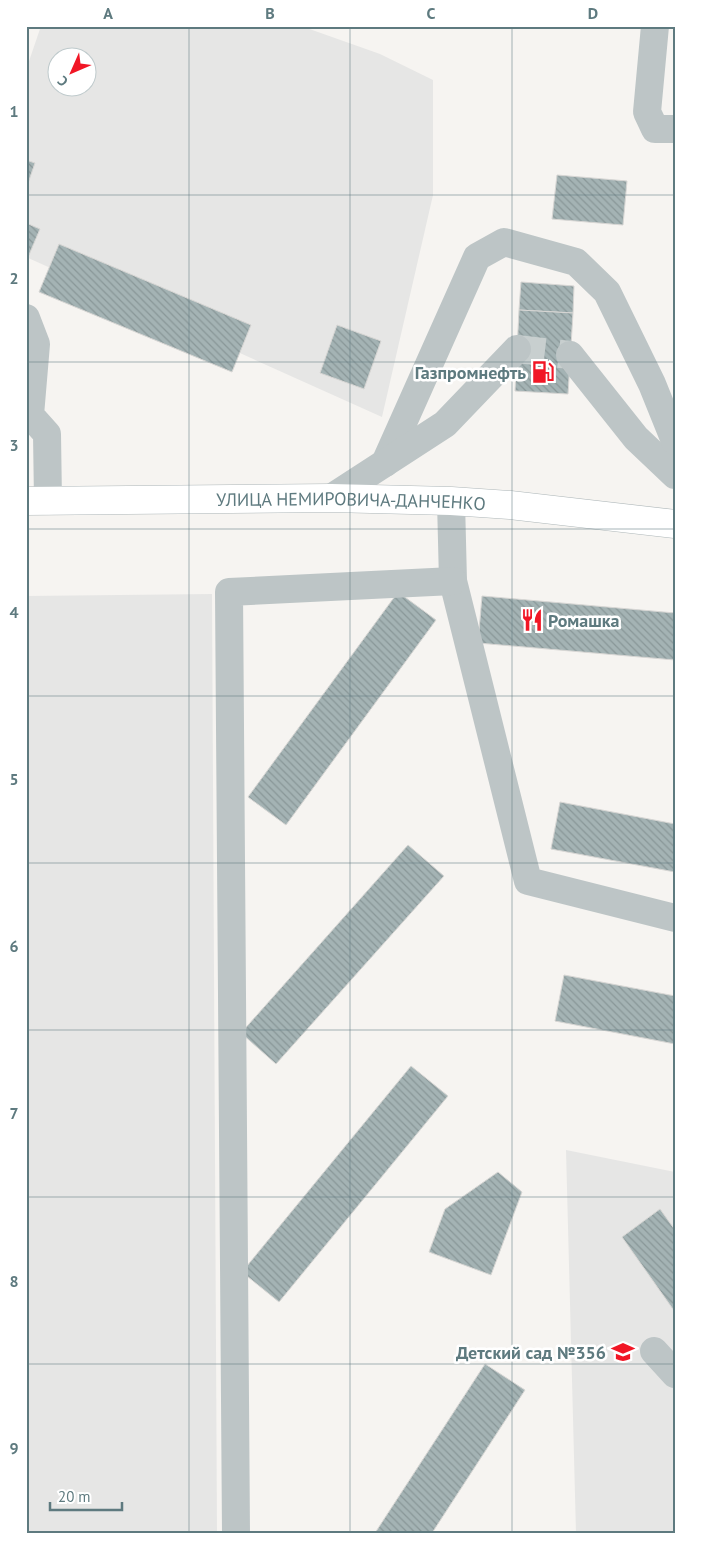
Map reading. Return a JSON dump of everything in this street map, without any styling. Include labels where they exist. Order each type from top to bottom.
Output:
[{"type":"main road","name":"УЛИЦА НЕМИРОВИЧА-ДАНЧЕНКО","points":[[37,501],[331,498],[451,501],[510,505],[675,524]]},
{"type":"lane","points":[[655,26],[647,112],[655,129],[675,129]]},
{"type":"lane","points":[[385,463],[477,257],[504,242],[576,262],[607,292],[652,384],[675,441]]},
{"type":"lane","points":[[26,318],[36,344],[30,415],[47,434],[37,501]]},
{"type":"lane","points":[[331,498],[446,424],[517,350]]},
{"type":"lane","points":[[570,355],[636,438],[675,476]]},
{"type":"lane","points":[[451,501],[453,581],[528,881],[675,918]]},
{"type":"lane","points":[[236,1533],[229,592],[453,581]]},
{"type":"lane","points":[[654,1351],[675,1374]]},
{"type":"shaded area","points":[[41,26],[301,26],[380,54],[433,80],[433,195],[382,417],[26,257],[26,70]]},
{"type":"shaded area","points":[[212,594],[217,1533],[26,1533],[26,596]]},
{"type":"shaded area","name":"Детский сад №356","points":[[566,1150],[675,1172],[675,1533],[576,1533]]},
{"type":"building","points":[[26,160],[35,163],[26,189]]},
{"type":"building","points":[[557,175],[627,181],[623,225],[552,219]]},
{"type":"building","points":[[26,223],[40,229],[26,262]]},
{"type":"building","points":[[59,244],[251,325],[232,372],[39,292]]},
{"type":"building","points":[[521,282],[574,286],[573,313],[519,310]]},
{"type":"building","points":[[519,310],[573,313],[568,394],[515,391]]},
{"type":"building","points":[[337,325],[381,341],[364,389],[320,373]]},
{"type":"building","points":[[398,592],[436,620],[286,825],[248,797]]},
{"type":"building","points":[[482,596],[675,613],[675,660],[478,643]]},
{"type":"building","points":[[560,802],[675,824],[675,872],[551,849]]},
{"type":"building","points":[[408,845],[444,876],[276,1064],[241,1033]]},
{"type":"building","points":[[564,975],[675,996],[675,1044],[555,1021]]},
{"type":"building","points":[[411,1066],[448,1096],[279,1302],[242,1272]]},
{"type":"building","points":[[498,1172],[522,1192],[491,1275],[429,1252],[445,1209]]},
{"type":"building","points":[[660,1209],[675,1230],[675,1312],[622,1237]]},
{"type":"building","points":[[485,1364],[525,1390],[432,1533],[375,1533]]},
{"type":"tunnel","points":[[517,349],[570,355]]},
{"type":"place","name":"Газпромнефть","points":[[543,372]]},
{"type":"place","name":"Ромашка","points":[[532,620]]},
{"type":"place","name":"Детский сад №356","points":[[623,1352]]}]
